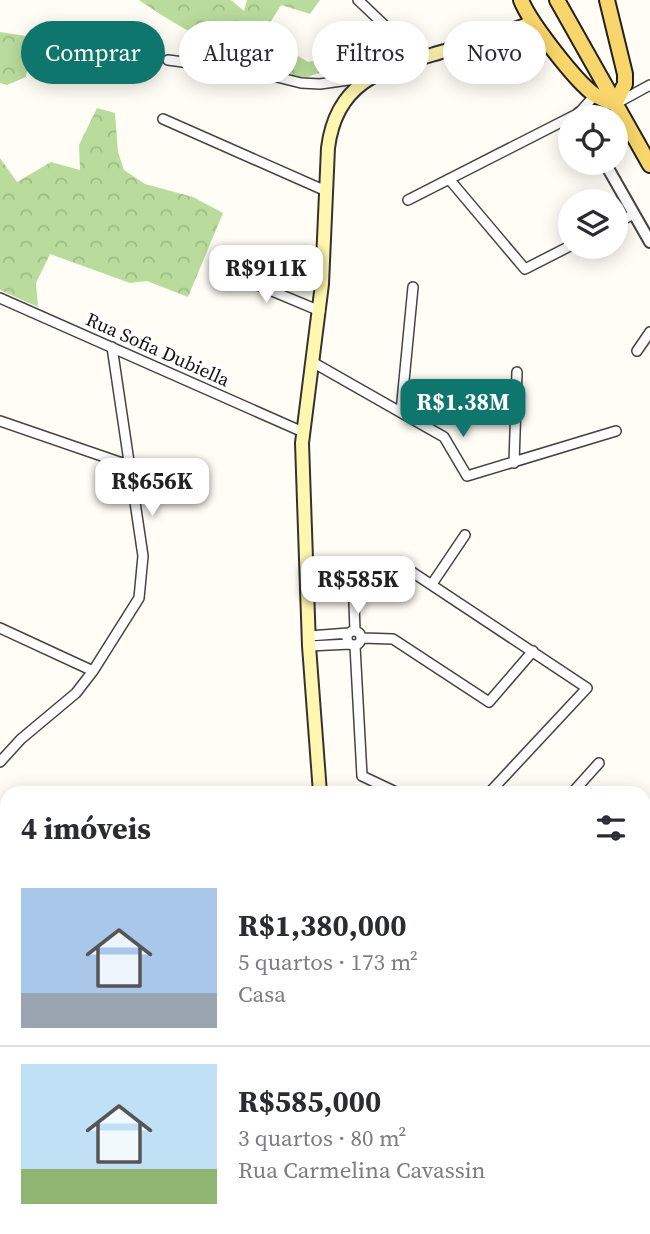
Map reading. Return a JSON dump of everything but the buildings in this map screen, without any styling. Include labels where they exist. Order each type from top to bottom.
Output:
[{"type":"main road","points":[[521,0],[530,21]]},
{"type":"main road","points":[[557,0],[650,164]]},
{"type":"main road","points":[[607,0],[625,74],[625,84],[615,104]]},
{"type":"main road","points":[[546,40],[595,95],[615,104]]},
{"type":"main road","points":[[319,786],[309,641],[303,432],[320,311],[328,148],[333,122],[347,98],[362,84]]},
{"type":"street","points":[[358,0],[380,21]]},
{"type":"street","points":[[168,60],[257,72],[301,83],[312,82]]},
{"type":"street","points":[[615,104],[650,85]]},
{"type":"street","points":[[588,105],[595,95]]},
{"type":"street","points":[[163,119],[326,191]]},
{"type":"street","points":[[408,200],[558,126]]},
{"type":"street","points":[[611,175],[650,242]]},
{"type":"street","points":[[449,179],[525,269],[558,252]]},
{"type":"street","points":[[628,217],[632,215]]},
{"type":"street","points":[[224,271],[320,311]]},
{"type":"street","points":[[401,412],[413,287]]},
{"type":"street","name":"Rua Sofia Dubiella","points":[[0,298],[303,432]]},
{"type":"street","points":[[637,351],[649,335]]},
{"type":"street","points":[[0,762],[20,738],[76,693],[134,607],[142,585],[143,556],[112,347]]},
{"type":"street","points":[[314,363],[444,437],[467,476],[616,431]]},
{"type":"street","points":[[514,463],[517,372]]},
{"type":"street","points":[[0,421],[128,465]]},
{"type":"street","points":[[432,584],[465,535]]},
{"type":"street","points":[[383,786],[362,776],[352,576],[408,571],[432,584],[587,688],[496,786]]},
{"type":"street","points":[[0,628],[93,671]]},
{"type":"street","points":[[309,641],[393,639],[489,702],[533,651]]},
{"type":"street","points":[[578,786],[599,763]]},
{"type":"green space","points":[[139,0],[231,0],[244,11],[247,0],[320,0],[310,14],[281,5],[271,21],[179,21],[179,25]]},
{"type":"green space","points":[[0,32],[21,35],[21,79],[7,85],[0,83]]},
{"type":"green space","points":[[298,56],[308,62],[312,61],[312,76],[299,79]]},
{"type":"green space","points":[[97,108],[115,113],[118,152],[124,170],[145,184],[193,197],[223,213],[188,297],[147,281],[130,283],[50,254],[36,283],[38,307],[0,290],[0,158],[17,182],[51,162],[80,170],[79,145]]}]
